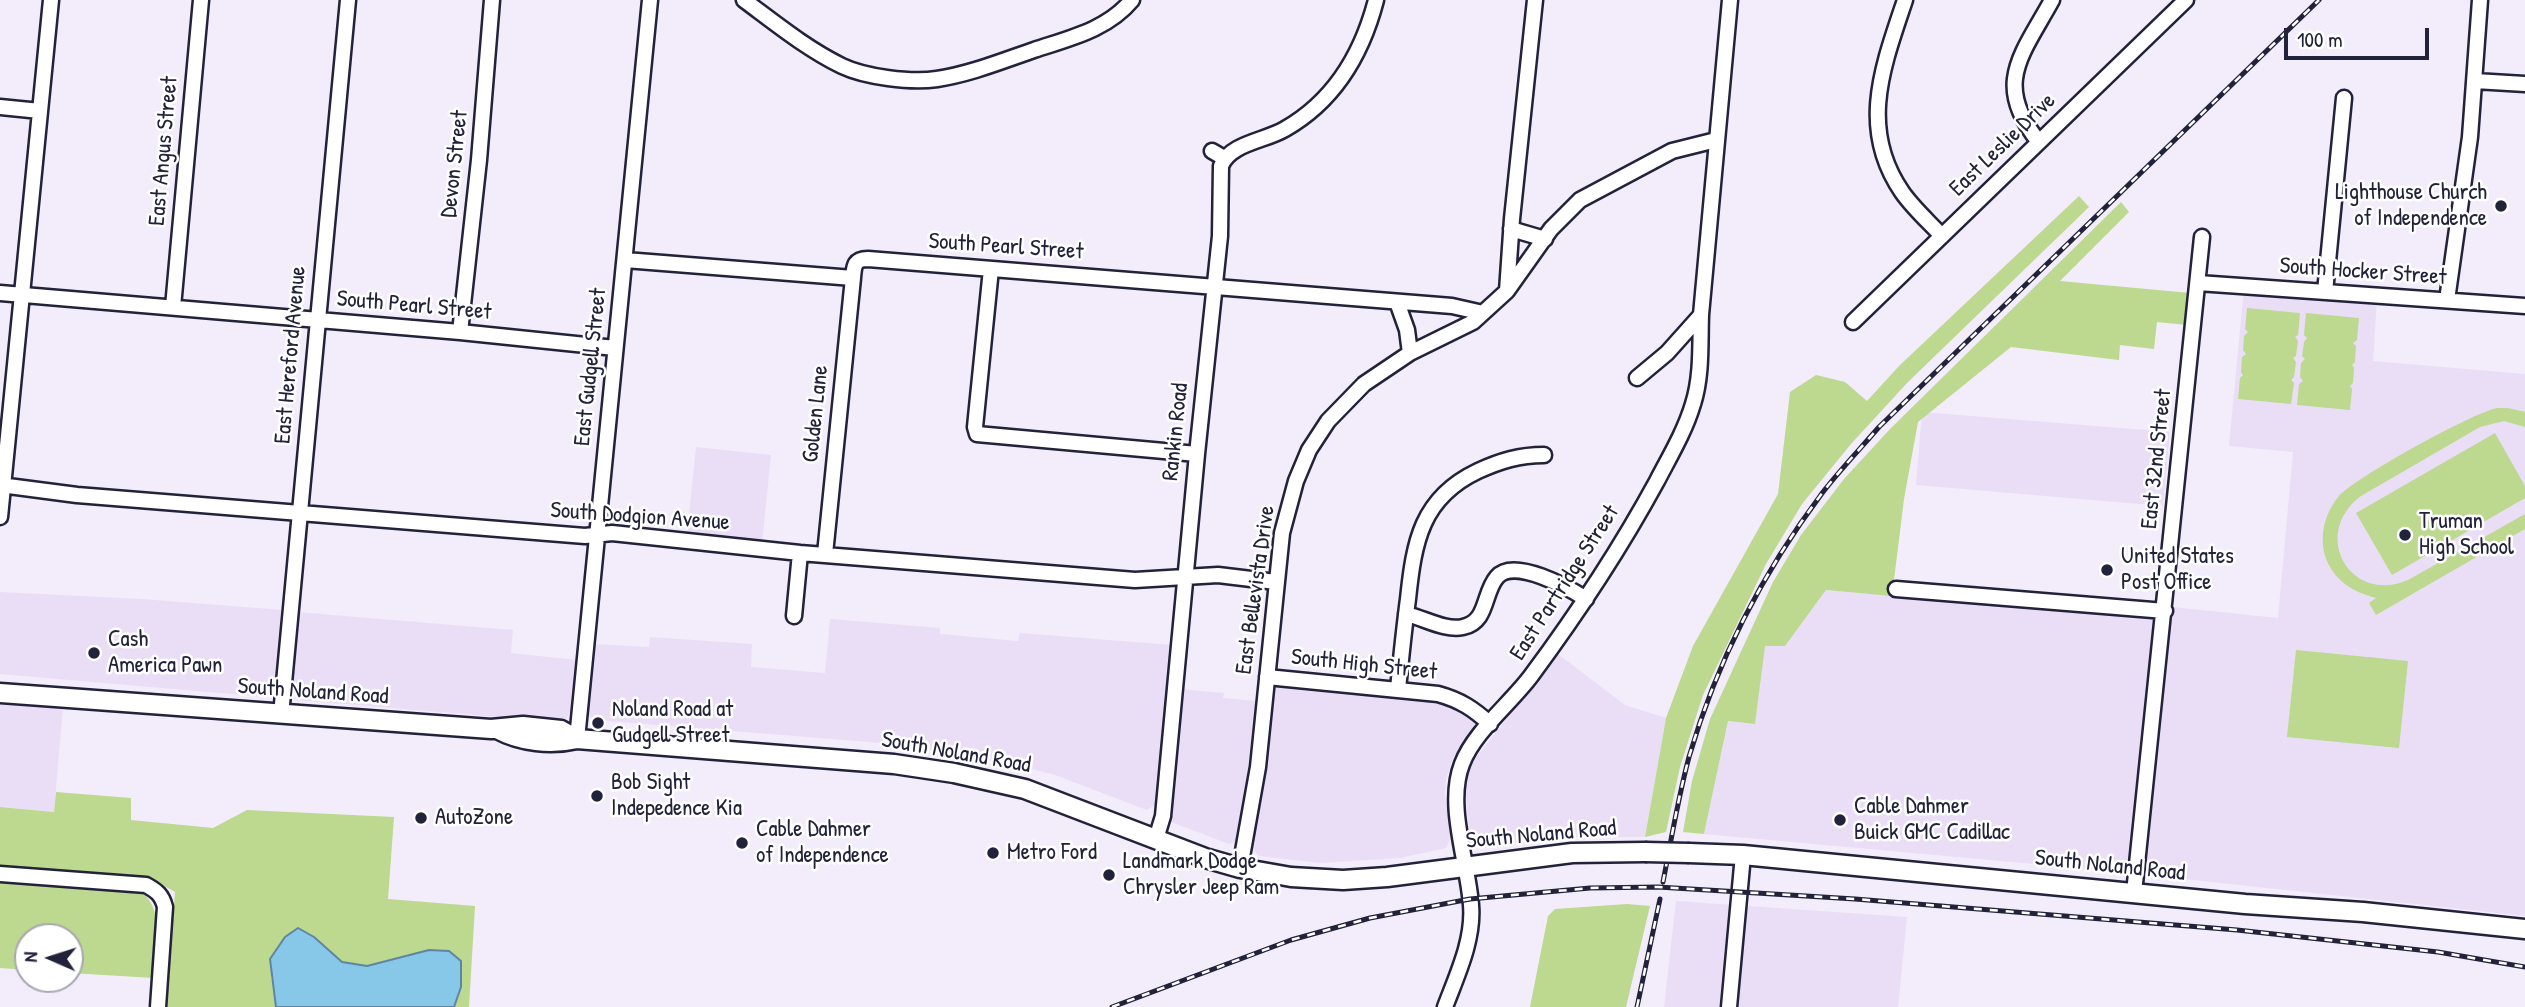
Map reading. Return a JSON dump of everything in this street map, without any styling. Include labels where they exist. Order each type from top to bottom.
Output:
[{"type":"main road","name":"South Noland Road","points":[[0,693],[497,729],[523,726],[561,730],[577,739],[894,764],[954,773],[1025,789],[1205,858],[1240,869],[1291,877],[1343,880],[1387,877],[1572,853],[1743,855],[2525,929]]},
{"type":"street","points":[[0,517],[51,0]]},
{"type":"street","name":"East Angus Street","points":[[173,307],[201,0]]},
{"type":"street","name":"East Hereford Avenue","points":[[281,715],[348,0]]},
{"type":"street","name":"Devon Street","points":[[460,332],[479,160],[492,0]]},
{"type":"street","name":"East Gudgell Street","points":[[577,739],[650,0]]},
{"type":"street","points":[[744,0],[779,26],[843,66],[905,80],[933,80],[960,75],[1091,31],[1121,12],[1132,0]]},
{"type":"street","name":"Rankin Road","points":[[1156,839],[1163,816],[1220,236],[1221,166],[1218,155],[1262,141],[1286,129],[1318,106],[1351,65],[1363,42],[1376,0]]},
{"type":"street","points":[[1507,291],[1535,0]]},
{"type":"street","name":"East Partridge Street","points":[[1445,1007],[1459,970],[1471,923],[1471,905],[1456,801],[1464,759],[1526,682],[1586,599],[1621,544],[1681,434],[1693,404],[1698,381],[1701,315],[1730,0]]},
{"type":"street","points":[[1905,0],[1878,88],[1880,145],[1892,177],[1903,195],[1942,236]]},
{"type":"street","points":[[2039,142],[2017,108],[2015,82],[2020,61],[2052,0]]},
{"type":"street","name":"East Leslie Drive","points":[[1853,322],[2186,0]]},
{"type":"street","points":[[2447,300],[2470,136],[2480,0]]},
{"type":"street","points":[[2475,81],[2525,85]]},
{"type":"street","points":[[2325,292],[2344,98]]},
{"type":"street","points":[[0,107],[40,111]]},
{"type":"street","points":[[1507,291],[1567,211],[1580,200],[1672,150],[1716,140]]},
{"type":"street","points":[[1511,229],[1545,239]]},
{"type":"street","name":"East 32nd Street","points":[[2134,893],[2202,237]]},
{"type":"street","name":"South Pearl Street","points":[[853,278],[854,264],[862,259],[1214,285],[1452,306],[1483,313]]},
{"type":"street","points":[[625,260],[853,278]]},
{"type":"street","points":[[991,269],[975,427],[978,434],[1197,454]]},
{"type":"street","name":"Golden Lane","points":[[825,554],[853,278]]},
{"type":"street","name":"South Hocker Street","points":[[2198,283],[2525,306]]},
{"type":"street","name":"East Bellevista Drive","points":[[1240,869],[1258,767],[1282,533],[1296,481],[1309,450],[1328,421],[1380,372],[1410,353],[1473,322],[1507,291]]},
{"type":"street","name":"South Pearl Street","points":[[0,293],[460,332],[615,348]]},
{"type":"street","points":[[1397,302],[1407,330],[1410,353]]},
{"type":"street","points":[[1637,378],[1667,353],[1701,315]]},
{"type":"street","points":[[1398,689],[1418,535],[1426,517],[1438,500],[1464,477],[1509,458],[1544,455]]},
{"type":"street","name":"South Dodgion Avenue","points":[[2,485],[77,495],[585,536],[612,533],[800,553],[1135,580],[1219,575],[1276,582]]},
{"type":"street","points":[[794,616],[800,553]]},
{"type":"street","points":[[1406,614],[1447,626],[1460,628],[1471,625],[1482,613],[1489,591],[1499,574],[1511,570],[1537,576],[1570,589],[1586,599]]},
{"type":"street","points":[[1896,589],[2165,611]]},
{"type":"street","name":"South High Street","points":[[1267,677],[1438,694],[1458,700],[1490,724]]},
{"type":"street","points":[[1729,1007],[1743,855]]},
{"type":"street","points":[[0,874],[146,885],[159,893],[165,907],[158,1007]]},
{"type":"shaded area","points":[[2244,288],[2377,299],[2373,361],[2525,374],[2525,916],[2111,871],[1704,834],[1728,721],[1755,724],[1764,646],[1785,646],[1826,590],[2151,617],[2173,607],[2278,618],[2293,452],[2229,446]]},
{"type":"shaded area","points":[[1922,412],[2170,432],[2163,506],[1916,485]]},
{"type":"shaded area","points":[[696,447],[771,455],[762,543],[687,536]]},
{"type":"shaded area","points":[[0,592],[283,610],[274,691],[271,696],[266,697],[0,674]]},
{"type":"shaded area","points":[[297,612],[513,630],[511,653],[577,660],[571,710],[566,719],[558,722],[297,700],[293,697],[290,684]]},
{"type":"shaded area","points":[[830,619],[940,628],[940,634],[1018,641],[1020,633],[1172,645],[1156,804],[1147,810],[1055,775],[948,752],[870,742],[594,720],[588,715],[586,707],[591,644],[649,647],[650,637],[752,644],[751,667],[825,673]]},
{"type":"shaded area","points":[[1558,654],[1625,705],[1666,718],[1645,837],[1562,837],[1485,846],[1475,843],[1469,839],[1465,779],[1474,760]]},
{"type":"shaded area","points":[[1281,683],[1405,695],[1454,703],[1478,721],[1477,728],[1453,758],[1446,779],[1445,795],[1450,834],[1446,848],[1400,858],[1320,863],[1259,856],[1254,851],[1252,843],[1261,796],[1271,693],[1275,686]]},
{"type":"shaded area","points":[[1179,689],[1224,693],[1223,698],[1256,701],[1240,835],[1235,842],[1229,844],[1169,819]]},
{"type":"shaded area","points":[[0,702],[63,707],[54,812],[0,807]]},
{"type":"shaded area","points":[[1676,901],[1907,917],[1898,1007],[1664,1007]]},
{"type":"green space","points":[[2079,196],[2089,207],[1907,383],[1851,444],[1802,504],[1766,564],[1703,695],[1680,767],[1666,832],[1645,837],[1666,718],[1693,646],[1778,494],[1790,392],[1816,375],[1845,382],[1867,401],[1899,366]]},
{"type":"green space","points":[[2121,202],[2129,212],[2060,281],[2190,293],[2187,325],[2157,322],[2154,349],[2120,345],[2119,360],[2011,347],[1918,422],[1904,499],[1892,596],[1826,590],[1785,646],[1765,646],[1755,724],[1728,721],[1704,834],[1683,832],[1692,781],[1710,719],[1773,582],[1801,535],[1844,479],[1890,429]]},
{"type":"green space","points":[[2247,308],[2300,313],[2298,335],[2295,337],[2298,341],[2296,356],[2293,358],[2296,362],[2291,380],[2294,383],[2291,404],[2238,399],[2240,378],[2243,375],[2242,357],[2246,354],[2243,350],[2244,336],[2248,332],[2245,329]]},
{"type":"green space","points":[[2306,313],[2359,318],[2357,340],[2353,343],[2356,346],[2355,362],[2352,365],[2353,383],[2350,386],[2350,410],[2297,405],[2299,384],[2303,381],[2300,377],[2301,363],[2305,359],[2302,356],[2304,342],[2307,338],[2304,335]]},
{"type":"green space","points":[[2497,408],[2525,412],[2525,427],[2504,421],[2480,427],[2361,496],[2346,512],[2339,529],[2338,546],[2344,562],[2354,574],[2369,583],[2387,585],[2408,580],[2525,514],[2525,529],[2376,615],[2369,603],[2376,598],[2347,586],[2331,569],[2324,553],[2324,527],[2334,503],[2350,487],[2390,461],[2464,421]]},
{"type":"green space","points":[[2495,433],[2525,486],[2525,498],[2392,575],[2356,513]]},
{"type":"green space","points":[[2296,650],[2408,661],[2399,748],[2287,737]]},
{"type":"green space","points":[[56,792],[131,798],[131,820],[213,828],[247,810],[394,817],[388,899],[475,906],[469,1007],[454,1007],[461,987],[390,962],[367,967],[342,962],[314,937],[271,976],[276,1007],[166,1007],[175,892],[156,881],[0,866],[0,807],[54,812]]},
{"type":"green space","points":[[0,882],[144,894],[155,912],[157,945],[154,978],[84,974],[84,923],[14,923],[14,969],[0,968]]},
{"type":"green space","points":[[1627,904],[1650,906],[1626,1007],[1530,1007],[1548,916],[1555,909]]},
{"type":"water","points":[[298,928],[314,937],[342,962],[367,966],[429,950],[449,951],[461,961],[461,987],[454,1007],[276,1007],[270,959],[285,937]]},
{"type":"railway","points":[[1663,882],[1689,757],[1713,686],[1762,586],[1801,522],[1823,492],[1879,427],[2319,0]]},
{"type":"railway","points":[[1112,1007],[1291,940],[1370,918],[1470,899],[1590,888],[1658,887],[1855,899],[2237,930],[2438,952],[2525,967]]},
{"type":"railway","points":[[1637,1007],[1660,899]]},
{"type":"place","name":"Lighthouse Church of Independence","points":[[2501,206]]},
{"type":"place","name":"Truman High School","points":[[2405,535]]},
{"type":"place","name":"United States Post Office","points":[[2107,570]]},
{"type":"place","name":"Cash America Pawn","points":[[94,653]]},
{"type":"place","name":"Noland Road at Gudgell Street","points":[[598,723]]},
{"type":"place","name":"Bob Sight Indepedence Kia","points":[[597,796]]},
{"type":"place","name":"AutoZone","points":[[421,818]]},
{"type":"place","name":"Cable Dahmer Buick GMC Cadillac","points":[[1840,820]]},
{"type":"place","name":"Cable Dahmer of Independence","points":[[742,843]]},
{"type":"place","name":"Metro Ford","points":[[993,853]]},
{"type":"place","name":"Landmark Dodge Chrysler Jeep Ram","points":[[1109,875]]}]
